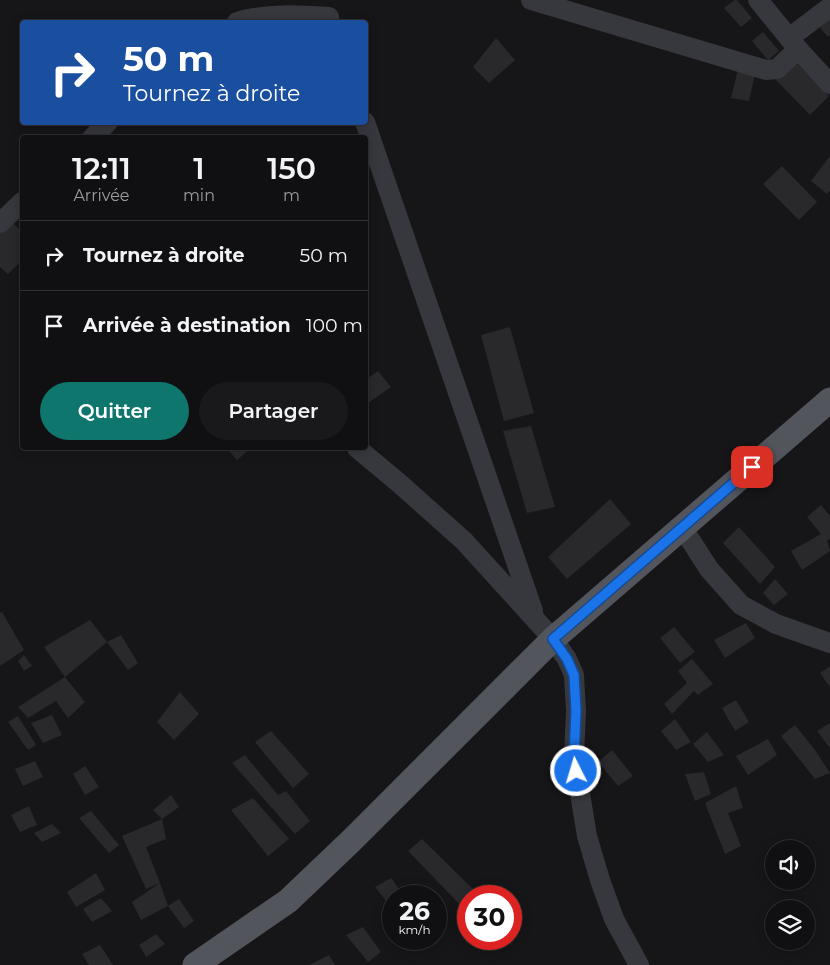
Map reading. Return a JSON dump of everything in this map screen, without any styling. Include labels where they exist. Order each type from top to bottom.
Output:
[{"type":"main road","points":[[195,965],[288,900],[352,840],[553,639],[830,400]]},
{"type":"street","points":[[531,0],[766,70],[777,68],[794,43],[830,7]]},
{"type":"street","points":[[758,0],[830,84]]},
{"type":"street","points":[[244,20],[327,13]]},
{"type":"street","points":[[95,135],[105,125]]},
{"type":"street","points":[[366,125],[536,620]]},
{"type":"street","points":[[0,223],[20,204]]},
{"type":"street","points":[[360,450],[400,482],[464,540],[553,639],[567,659],[574,675],[576,711],[574,757],[587,836],[614,919],[639,965]]},
{"type":"street","points":[[682,527],[709,569],[741,604],[776,624],[830,643]]},
{"type":"building","points":[[735,0],[752,18],[741,27],[724,8]]},
{"type":"building","points":[[830,16],[830,35],[828,37],[812,18]]},
{"type":"building","points":[[763,32],[779,51],[768,60],[752,41]]},
{"type":"building","points":[[496,38],[515,60],[489,83],[473,67]]},
{"type":"building","points":[[794,60],[829,96],[810,115],[775,79]]},
{"type":"building","points":[[738,69],[755,74],[749,101],[731,98]]},
{"type":"building","points":[[830,156],[830,190],[827,194],[811,181]]},
{"type":"building","points":[[782,166],[817,202],[799,220],[763,184]]},
{"type":"building","points":[[7,217],[20,230],[20,262],[8,274],[0,267],[0,227]]},
{"type":"building","points":[[510,327],[534,413],[504,421],[481,335]]},
{"type":"building","points":[[378,371],[391,387],[368,403],[368,378]]},
{"type":"building","points":[[531,426],[555,507],[527,513],[503,431]]},
{"type":"building","points":[[228,450],[249,450],[237,460]]},
{"type":"building","points":[[610,499],[631,524],[567,579],[548,557]]},
{"type":"building","points":[[821,505],[830,516],[830,538],[827,541],[830,551],[802,570],[791,551],[821,534],[807,517]]},
{"type":"building","points":[[739,527],[775,567],[760,584],[723,543]]},
{"type":"building","points":[[775,579],[788,594],[774,605],[763,593]]},
{"type":"building","points":[[2,612],[24,650],[0,666],[0,613]]},
{"type":"building","points":[[90,620],[107,642],[65,677],[44,647]]},
{"type":"building","points":[[746,623],[755,638],[725,658],[714,640]]},
{"type":"building","points":[[674,627],[695,652],[680,663],[660,638]]},
{"type":"building","points":[[121,635],[138,663],[128,670],[107,642]]},
{"type":"building","points":[[24,655],[32,666],[24,671],[18,661]]},
{"type":"building","points":[[692,659],[713,684],[698,695],[694,691],[672,714],[664,704],[687,683],[678,671]]},
{"type":"building","points":[[830,666],[830,687],[820,673]]},
{"type":"building","points":[[65,677],[85,702],[68,718],[56,701],[28,718],[18,707]]},
{"type":"building","points":[[180,692],[199,714],[174,740],[157,722]]},
{"type":"building","points":[[736,700],[749,722],[735,731],[722,708]]},
{"type":"building","points":[[52,715],[62,735],[43,743],[31,723]]},
{"type":"building","points":[[18,716],[36,745],[28,750],[8,722]]},
{"type":"building","points":[[675,719],[691,742],[676,750],[661,731]]},
{"type":"building","points":[[830,723],[830,748],[817,731]]},
{"type":"building","points":[[795,725],[830,773],[815,779],[781,736]]},
{"type":"building","points":[[271,731],[309,774],[293,788],[255,742]]},
{"type":"building","points":[[707,732],[724,755],[708,762],[693,744]]},
{"type":"building","points":[[768,739],[777,755],[748,775],[736,756]]},
{"type":"building","points":[[612,750],[633,776],[618,786],[598,762]]},
{"type":"building","points":[[245,755],[278,795],[286,791],[310,821],[295,834],[232,763]]},
{"type":"building","points":[[35,761],[43,777],[23,786],[15,769]]},
{"type":"building","points":[[85,766],[99,787],[85,795],[73,774]]},
{"type":"building","points":[[704,772],[711,794],[695,801],[685,774]]},
{"type":"building","points":[[736,786],[743,808],[728,813],[741,846],[725,854],[705,803]]},
{"type":"building","points":[[171,795],[179,807],[162,819],[153,810]]},
{"type":"building","points":[[253,798],[289,839],[268,856],[231,810]]},
{"type":"building","points":[[29,806],[37,825],[20,832],[11,815]]},
{"type":"building","points":[[91,811],[119,845],[109,853],[79,818]]},
{"type":"building","points":[[162,819],[166,839],[146,847],[160,883],[146,889],[122,836]]},
{"type":"building","points":[[52,824],[61,833],[42,842],[34,833]]},
{"type":"building","points":[[422,839],[469,885],[457,885],[457,902],[447,891],[447,885],[441,885],[408,851]]},
{"type":"building","points":[[96,873],[105,890],[76,907],[67,892]]},
{"type":"building","points":[[391,878],[396,885],[382,885],[382,896],[375,887]]},
{"type":"building","points":[[160,883],[168,906],[141,920],[132,902]]},
{"type":"building","points":[[101,898],[112,911],[92,922],[83,909]]},
{"type":"building","points":[[179,899],[194,921],[184,928],[168,906]]},
{"type":"building","points":[[363,927],[381,952],[368,962],[346,935]]},
{"type":"building","points":[[156,934],[165,944],[146,957],[139,945]]},
{"type":"building","points":[[100,945],[113,965],[89,965],[82,954]]},
{"type":"building","points":[[329,955],[335,965],[309,965]]},
{"type":"route","points":[[576,771],[574,757],[576,711],[574,675],[567,659],[553,639],[752,467]]}]
